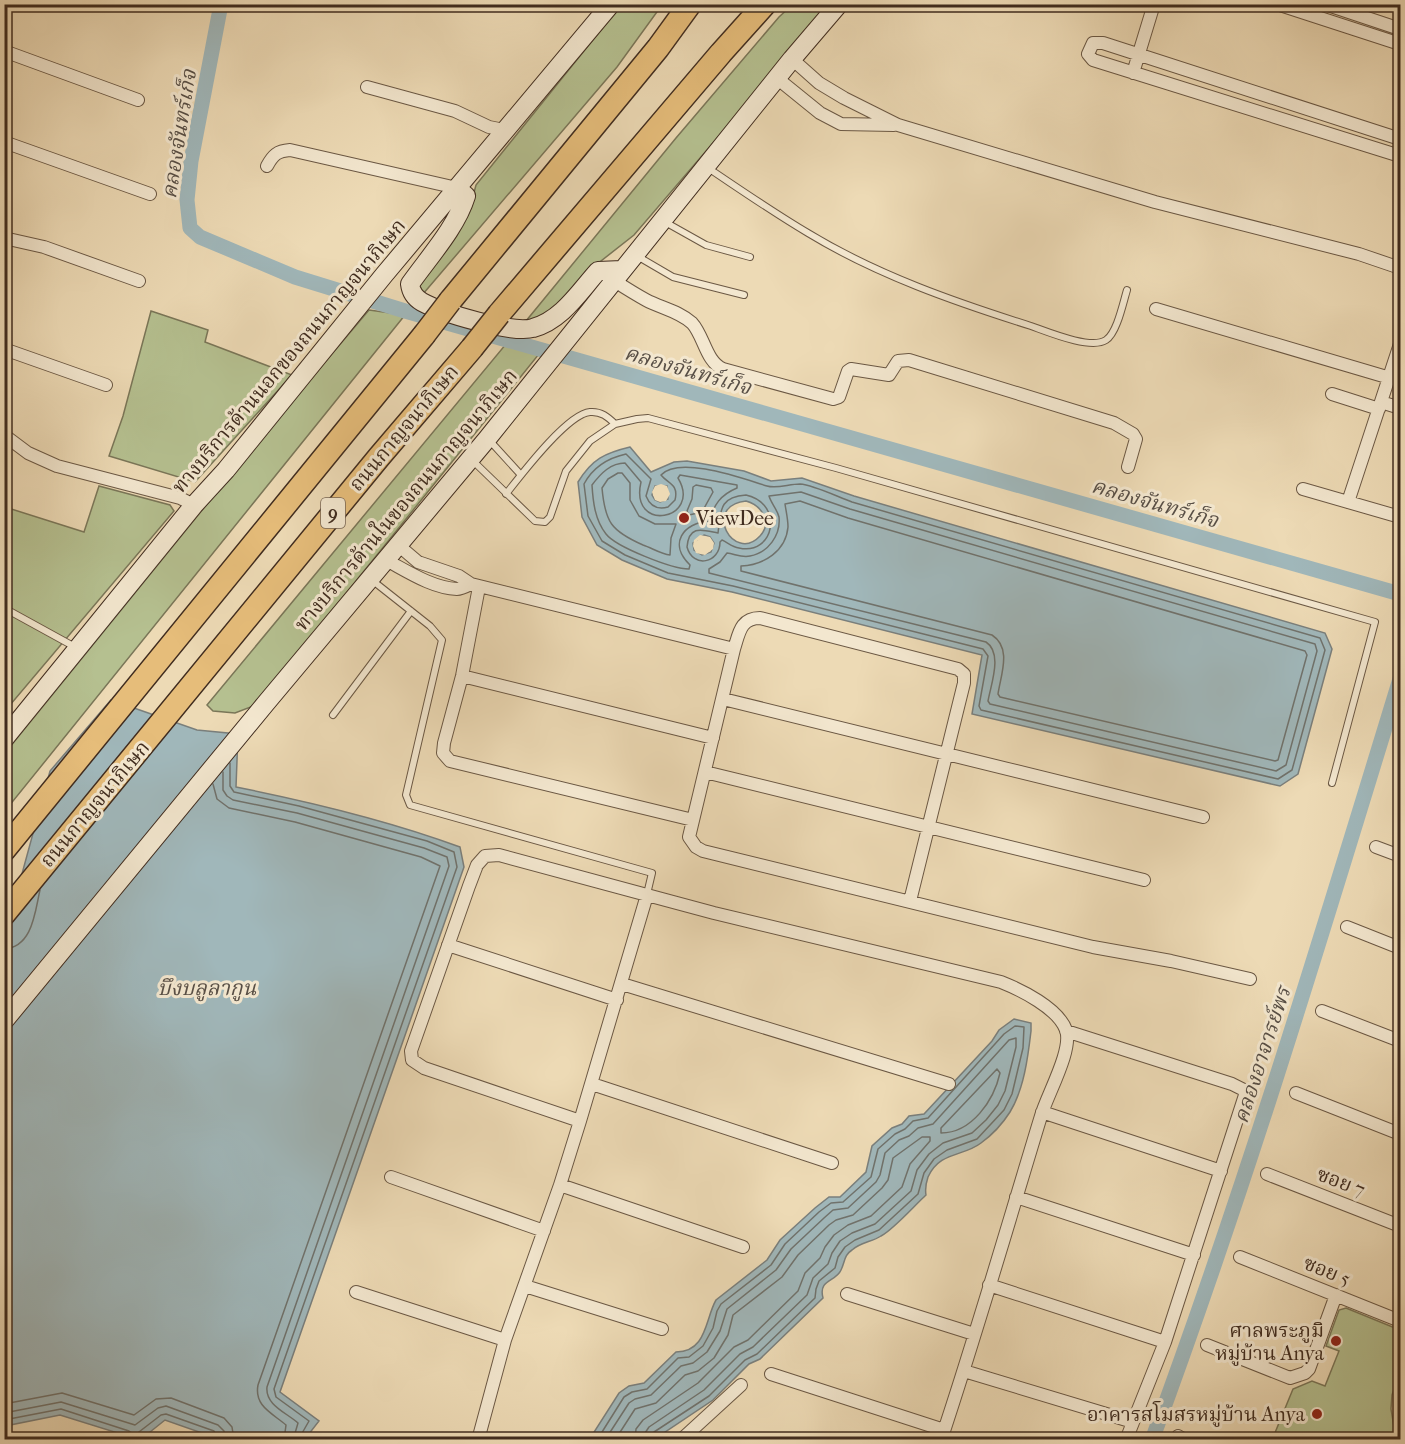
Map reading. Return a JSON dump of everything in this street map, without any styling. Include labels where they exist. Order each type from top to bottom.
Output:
[{"type":"highway","name":"ถนนกาญจนาภิเษก","points":[[4,850],[658,48],[690,4]]},
{"type":"highway","name":"ถนนกาญจนาภิเษก","points":[[4,914],[379,457],[765,4]]},
{"type":"main road","name":"ทางบริการด้านนอกของถนนกาญจนาภิเษก","points":[[4,739],[194,505],[226,470],[384,275],[611,4]]},
{"type":"main road","name":"ทางบริการด้านในของถนนกาญจนาภิเษก","points":[[4,1022],[546,367],[705,166],[839,4]]},
{"type":"main road","points":[[458,188],[466,196],[463,206],[410,284],[411,292],[421,301],[473,320],[521,329],[533,328],[556,318],[598,271],[618,275]]},
{"type":"street","points":[[1133,73],[1154,4]]},
{"type":"street","points":[[1277,4],[1401,44]]},
{"type":"street","points":[[1324,4],[1401,29]]},
{"type":"street","points":[[1401,139],[1139,54],[1095,42],[1088,54],[1093,60],[1401,156]]},
{"type":"street","points":[[4,51],[138,100]]},
{"type":"street","points":[[792,60],[819,83],[898,125],[1155,202],[1359,254],[1401,267]]},
{"type":"street","points":[[778,79],[820,113],[841,124],[898,125]]},
{"type":"street","points":[[367,87],[455,111],[489,127],[504,130]]},
{"type":"street","points":[[4,142],[150,194]]},
{"type":"street","points":[[267,166],[273,156],[280,151],[290,150],[458,188]]},
{"type":"street","points":[[4,238],[44,247],[139,281]]},
{"type":"street","points":[[618,275],[647,300],[673,311],[692,324],[714,363],[723,369],[833,399],[838,397],[848,371],[851,369],[889,375],[898,361],[909,360],[1114,423],[1133,434],[1136,439],[1128,467]]},
{"type":"street","points":[[1156,309],[1390,378]]},
{"type":"street","points":[[4,314],[4,334]]},
{"type":"street","points":[[1348,502],[1401,344]]},
{"type":"street","points":[[4,348],[106,385]]},
{"type":"street","points":[[1332,394],[1380,406],[1401,408]]},
{"type":"street","points":[[4,435],[27,453],[57,466],[180,498],[194,505]]},
{"type":"street","points":[[1303,489],[1401,517]]},
{"type":"street","points":[[398,546],[418,561],[459,576],[475,585],[734,649]]},
{"type":"street","points":[[386,560],[421,578],[440,584],[459,589],[475,585]]},
{"type":"street","points":[[475,585],[462,676],[444,743],[443,753],[450,761],[693,820]]},
{"type":"street","points":[[910,901],[964,683],[964,675],[958,669],[760,618],[746,620],[734,649],[689,837],[696,847],[703,851],[1093,947],[1171,961],[1250,979]]},
{"type":"street","points":[[462,676],[713,738]]},
{"type":"street","points":[[723,699],[1203,818]]},
{"type":"street","points":[[705,772],[1144,880]]},
{"type":"street","points":[[1376,847],[1401,856]]},
{"type":"street","points":[[580,1121],[424,1068],[412,1059],[411,1051],[415,1035],[477,864],[485,856],[499,855],[725,916],[1001,982],[1023,991],[1060,1021],[1066,1031],[1065,1050],[1042,1112],[943,1435],[771,1374]]},
{"type":"street","points":[[478,1440],[506,1340],[560,1185],[592,1084],[647,895]]},
{"type":"street","points":[[1347,927],[1401,948]]},
{"type":"street","points":[[448,945],[617,1000]]},
{"type":"street","points":[[622,984],[949,1084]]},
{"type":"street","points":[[1322,1011],[1401,1041]]},
{"type":"street","points":[[1066,1031],[1232,1084],[1244,1090],[1244,1099],[1166,1342],[1126,1440]]},
{"type":"street","points":[[592,1084],[832,1163]]},
{"type":"street","points":[[1296,1093],[1401,1134]]},
{"type":"street","points":[[1042,1112],[1221,1171]]},
{"type":"street","name":"ซอย 7","points":[[1267,1174],[1401,1226]]},
{"type":"street","points":[[391,1177],[544,1231]]},
{"type":"street","points":[[560,1185],[743,1247]]},
{"type":"street","points":[[1016,1197],[1194,1255]]},
{"type":"street","name":"ซอย 5","points":[[1240,1257],[1401,1321]]},
{"type":"street","points":[[989,1284],[1166,1342]]},
{"type":"street","points":[[525,1286],[662,1329]]},
{"type":"street","points":[[356,1292],[506,1340]]},
{"type":"street","points":[[847,1294],[974,1334]]},
{"type":"street","points":[[1207,1345],[1290,1378],[1305,1373],[1336,1295]]},
{"type":"street","points":[[964,1371],[1133,1422]]},
{"type":"street","points":[[681,1440],[741,1385]]},
{"type":"lane","points":[[705,166],[808,234],[877,268],[955,302],[1060,336],[1088,343],[1106,341],[1113,333],[1127,290]]},
{"type":"lane","points":[[662,220],[706,245],[750,257]]},
{"type":"lane","points":[[634,255],[673,277],[744,295]]},
{"type":"lane","points":[[506,494],[550,442],[576,417],[597,412],[605,415],[615,424]]},
{"type":"lane","points":[[470,459],[534,521],[546,522],[550,517],[566,471],[590,441],[615,424],[643,418],[825,465],[1375,622],[1332,783]]},
{"type":"lane","points":[[487,438],[521,475]]},
{"type":"lane","points":[[370,579],[430,626],[442,640],[406,795],[410,805],[652,873],[647,895]]},
{"type":"lane","points":[[4,608],[78,648]]},
{"type":"lane","points":[[333,714],[411,611]]},
{"type":"green space","points":[[621,5],[662,5],[617,67],[423,294],[417,290],[471,204],[476,185]]},
{"type":"green space","points":[[792,5],[827,5],[743,108],[634,235],[587,272],[549,317],[526,321],[676,138],[779,17]]},
{"type":"green space","points":[[369,310],[405,315],[5,811],[5,753],[255,445]]},
{"type":"green space","points":[[151,311],[208,330],[205,342],[292,375],[195,482],[109,456],[123,416]]},
{"type":"green space","points":[[506,344],[539,354],[256,705],[235,713],[213,711],[207,705]]},
{"type":"green space","points":[[99,486],[170,505],[174,511],[5,711],[5,507],[84,532]]},
{"type":"green space","points":[[1346,1308],[1400,1330],[1400,1373],[1392,1395],[1391,1409],[1396,1439],[1272,1440],[1293,1389],[1312,1381],[1325,1386],[1339,1351],[1326,1346],[1339,1310]]},
{"type":"water","points":[[630,447],[651,472],[674,462],[687,461],[744,471],[771,481],[802,478],[854,496],[1325,633],[1332,649],[1298,774],[1280,786],[972,714],[982,655],[732,592],[667,579],[622,560],[597,545],[582,517],[578,482],[594,462]],"holes":[[[655,486],[667,486],[668,499],[660,502],[655,500],[652,495]],[[746,501],[756,506],[763,515],[764,531],[750,543],[741,543],[732,539],[726,531],[724,522],[726,513],[733,505]],[[704,535],[710,537],[714,543],[711,552],[702,555],[694,550],[693,543]]]},
{"type":"water","name":"บึงบลูลากูน","points":[[111,700],[197,730],[238,734],[236,787],[349,812],[460,847],[464,867],[280,1392],[319,1421],[305,1439],[219,1439],[165,1420],[140,1440],[60,1415],[5,1426],[5,936],[50,771]]},
{"type":"water","points":[[1014,1019],[1031,1023],[1027,1062],[1015,1103],[993,1133],[974,1147],[939,1163],[928,1177],[926,1195],[886,1233],[849,1252],[839,1274],[823,1287],[823,1298],[760,1359],[749,1364],[713,1400],[652,1440],[589,1440],[619,1393],[629,1386],[644,1383],[676,1352],[694,1347],[704,1333],[716,1300],[767,1260],[780,1240],[815,1208],[829,1197],[840,1197],[866,1172],[872,1146],[892,1128],[902,1124],[909,1116],[924,1114],[992,1041],[999,1030]]},
{"type":"pier","points":[[661,484],[667,486],[670,494],[666,501],[660,502],[655,500],[652,492],[655,486]]},
{"type":"pier","points":[[700,535],[710,537],[714,543],[713,549],[705,555],[696,553],[693,546],[694,540]],"holes":[[[703,538],[711,544],[710,548],[705,552],[698,550],[697,541]]]},
{"type":"waterway","name":"คลองจันทร์เก็จ","points":[[221,4],[191,161],[187,200],[190,228],[200,237],[295,277],[405,311],[1400,594]]},
{"type":"waterway","name":"คลองอาจารย์พร","points":[[1152,1440],[1251,1156],[1400,679]]},
{"type":"place","name":"ViewDee","points":[[684,518]]},
{"type":"place","name":"ศาลพระภูมิ หมู่บ้าน Anya","points":[[1336,1341]]},
{"type":"place","name":"อาคารสโมสรหมู่บ้าน Anya","points":[[1317,1414]]}]
